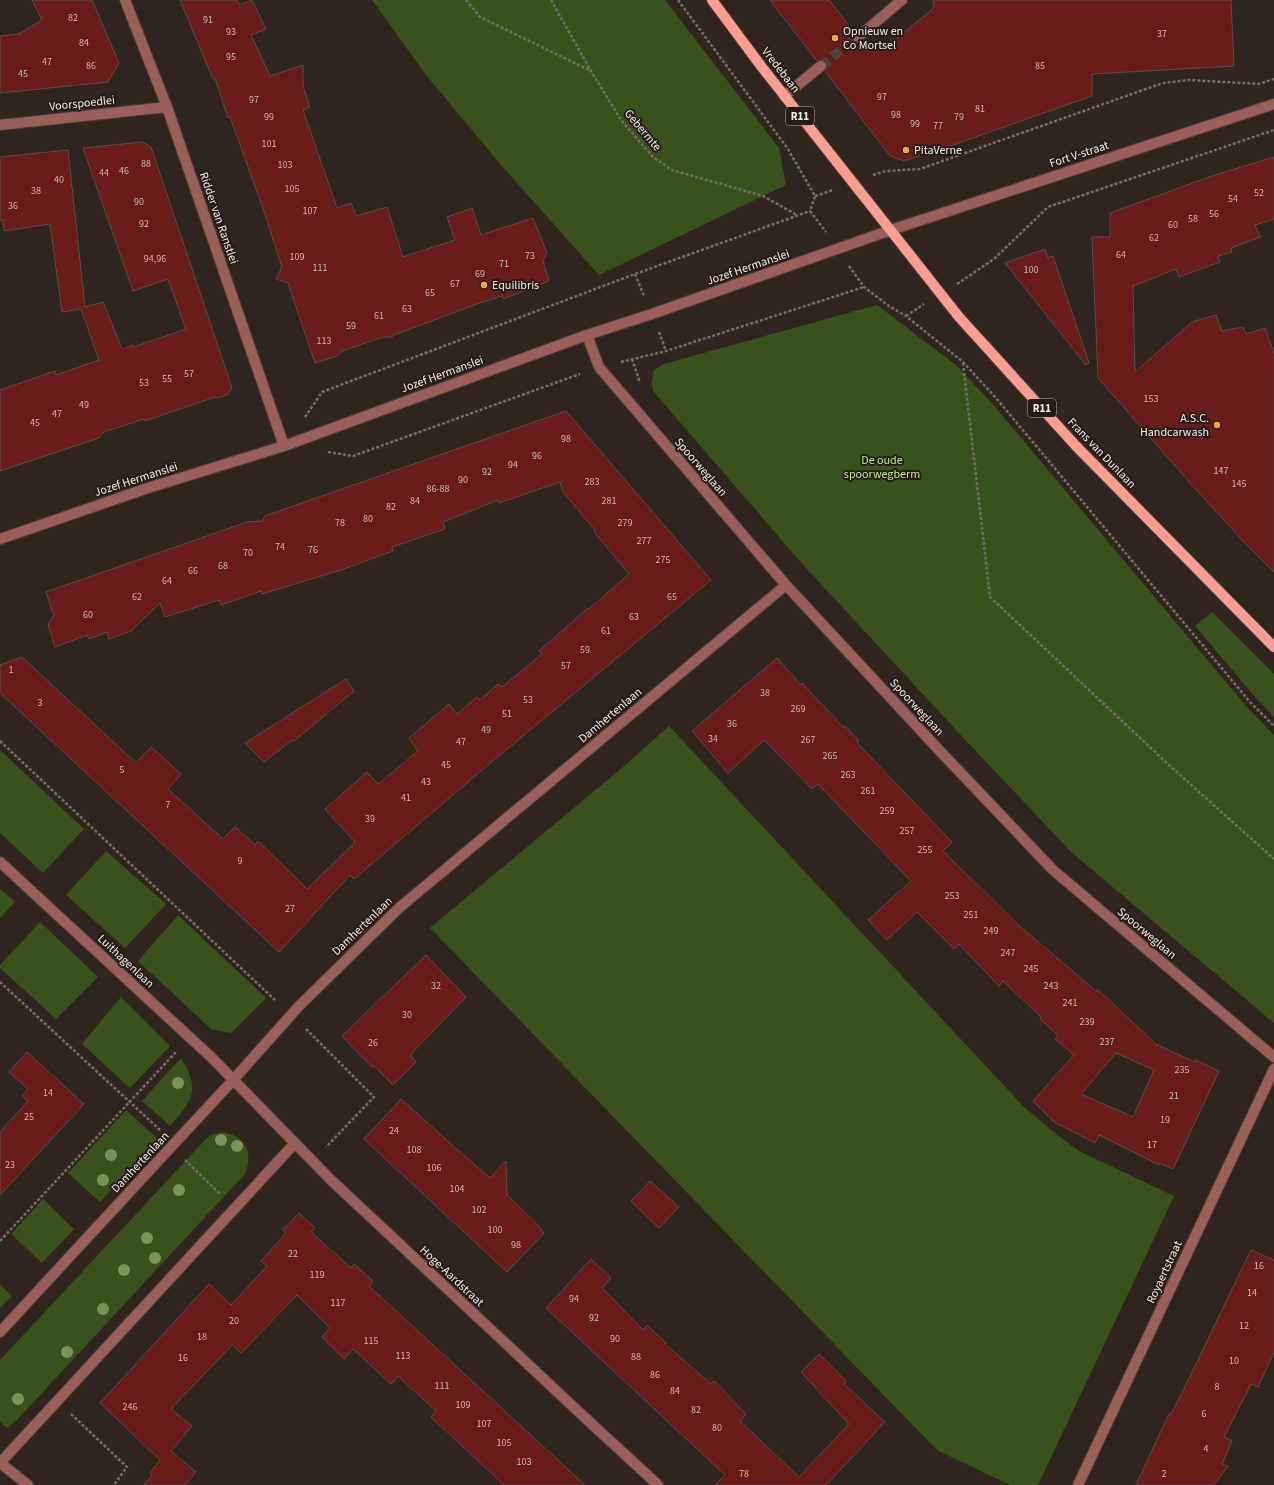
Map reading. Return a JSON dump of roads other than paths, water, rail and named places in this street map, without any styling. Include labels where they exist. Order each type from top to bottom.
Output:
[{"type":"main road","name":"Vredebaan","points":[[712,0],[784,96],[891,230]]},
{"type":"main road","name":"Frans van Dunlaan","points":[[891,230],[959,317],[1076,446],[1274,647]]},
{"type":"street","name":"Ridder van Ranstlei","points":[[125,0],[167,107],[284,446]]},
{"type":"street","points":[[858,37],[902,0]]},
{"type":"street","points":[[784,96],[821,66]]},
{"type":"street","name":"Fort V-straat","points":[[891,230],[1274,104]]},
{"type":"street","name":"Voorspoedlei","points":[[0,125],[167,107]]},
{"type":"street","name":"Jozef Hermanslei","points":[[0,539],[148,488],[284,446],[587,335],[652,314],[891,230]]},
{"type":"street","name":"Spoorweglaan","points":[[587,335],[599,368],[786,585],[1053,870],[1274,1057]]},
{"type":"street","name":"Damhertenlaan","points":[[0,1332],[234,1079],[291,1015],[399,908],[786,585]]},
{"type":"street","name":"Luithagenlaan","points":[[0,862],[234,1079]]},
{"type":"street","name":"Royaertstraat","points":[[1078,1485],[1274,1069]]},
{"type":"street","name":"Hoge-Aardstraat","points":[[234,1079],[313,1161],[658,1485]]},
{"type":"street","points":[[28,1485],[0,1463],[295,1143]]},
{"type":"tunnel","points":[[821,66],[858,37]]},
{"type":"place","name":"Opnieuw en Co Mortsel","points":[[835,38]]},
{"type":"place","name":"PitaVerne","points":[[906,150]]},
{"type":"place","name":"Equilibris","points":[[484,285]]},
{"type":"place","name":"A.S.C. Handcarwash","points":[[1217,425]]},
{"type":"park label","name":"De oude spoorwegberm","points":[[882,467]]}]
